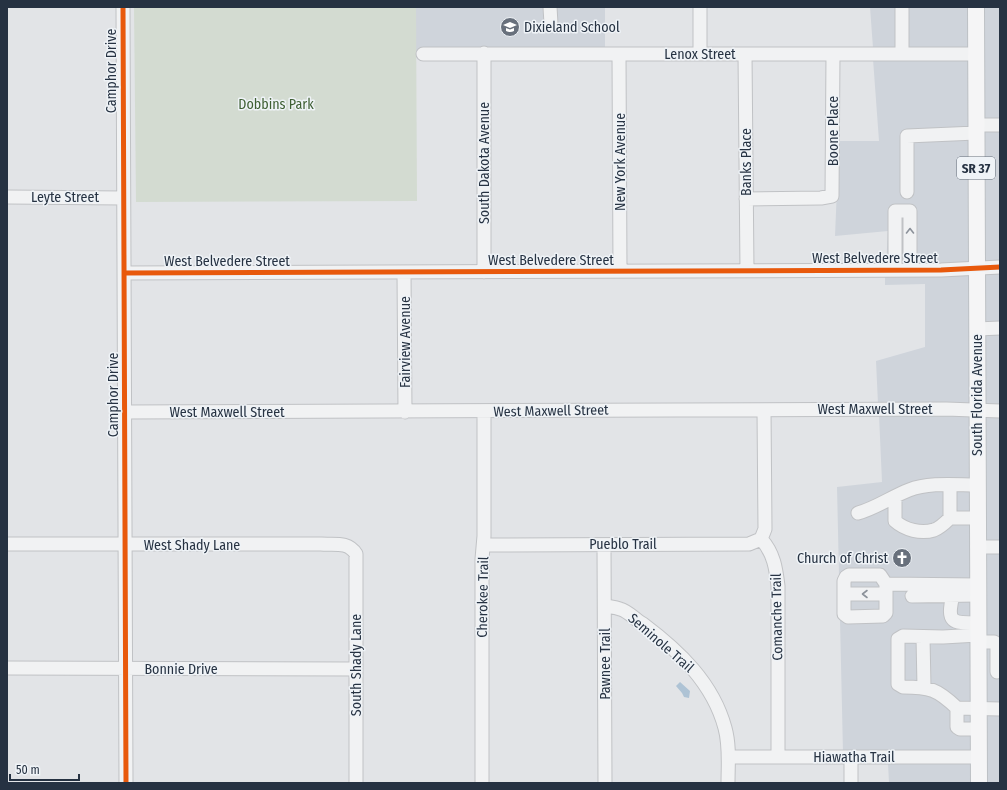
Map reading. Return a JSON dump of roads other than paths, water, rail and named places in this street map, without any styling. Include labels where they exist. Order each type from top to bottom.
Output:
[{"type":"main road","name":"South Florida Avenue","points":[[976,7],[979,783]]},
{"type":"street","name":"Camphor Drive","points":[[123,7],[126,783]]},
{"type":"street","points":[[550,7],[550,24]]},
{"type":"street","points":[[700,7],[700,54]]},
{"type":"street","points":[[902,7],[902,54]]},
{"type":"street","name":"Lenox Street","points":[[423,54],[976,54]]},
{"type":"street","name":"South Dakota Avenue","points":[[484,54],[484,272]]},
{"type":"street","name":"New York Avenue","points":[[619,54],[620,271]]},
{"type":"street","name":"Banks Place","points":[[745,54],[747,271]]},
{"type":"street","name":"Boone Place","points":[[746,199],[821,198],[832,196],[833,54]]},
{"type":"street","points":[[907,192],[907,136],[1000,125]]},
{"type":"street","name":"Leyte Street","points":[[7,197],[123,198]]},
{"type":"street","points":[[894,270],[894,211],[910,211],[910,270]]},
{"type":"street","name":"West Belvedere Street","points":[[124,273],[941,270],[1000,267]]},
{"type":"street","name":"Fairview Avenue","points":[[404,272],[405,412]]},
{"type":"street","points":[[977,329],[1000,328]]},
{"type":"street","name":"West Maxwell Street","points":[[125,412],[946,409],[1000,411]]},
{"type":"street","points":[[762,539],[765,529],[764,410]]},
{"type":"street","name":"Cherokee Trail","points":[[482,783],[484,411]]},
{"type":"street","points":[[894,497],[895,521],[901,527],[912,530],[935,530],[942,526],[950,518],[950,485]]},
{"type":"street","points":[[858,513],[870,509],[910,489],[928,486],[977,485]]},
{"type":"street","points":[[950,518],[977,518]]},
{"type":"street","name":"Pueblo Trail","points":[[484,545],[749,544],[762,539]]},
{"type":"street","name":"Comanche Trail","points":[[762,539],[767,545],[774,559],[778,586],[778,757]]},
{"type":"street","name":"West Shady Lane","points":[[7,544],[321,544],[345,545],[351,548]]},
{"type":"street","name":"Pawnee Trail","points":[[604,545],[605,783]]},
{"type":"street","points":[[977,547],[1000,547]]},
{"type":"street","name":"South Shady Lane","points":[[351,548],[356,554],[356,783]]},
{"type":"street","points":[[849,575],[880,575],[886,589],[886,613],[883,616],[848,617],[844,614],[844,581],[849,575]]},
{"type":"street","points":[[844,594],[886,589],[978,590]]},
{"type":"street","points":[[912,596],[953,596],[978,590]]},
{"type":"street","points":[[953,596],[950,610],[951,617],[954,622],[997,644],[999,672],[978,672]]},
{"type":"street","name":"Seminole Trail","points":[[605,606],[622,609],[654,633],[689,664],[702,679],[721,715],[726,730],[729,757],[728,783]]},
{"type":"street","points":[[978,633],[924,637],[903,636],[898,639],[898,684],[903,687],[924,687],[944,696],[958,708],[1000,709]]},
{"type":"street","points":[[924,637],[924,687]]},
{"type":"street","name":"Bonnie Drive","points":[[7,668],[356,669]]},
{"type":"street","points":[[958,708],[957,727],[960,729],[979,729]]},
{"type":"street","name":"Hiawatha Trail","points":[[729,757],[979,757]]},
{"type":"street","points":[[851,758],[851,783]]},
{"type":"water","points":[[680,682],[690,691],[689,698],[684,697],[676,686]]},
{"type":"place","name":"Dixieland School","points":[[510,27]]},
{"type":"place","name":"Church of Christ","points":[[902,558]]},
{"type":"park label","name":"Dobbins Park","points":[[276,104]]}]
